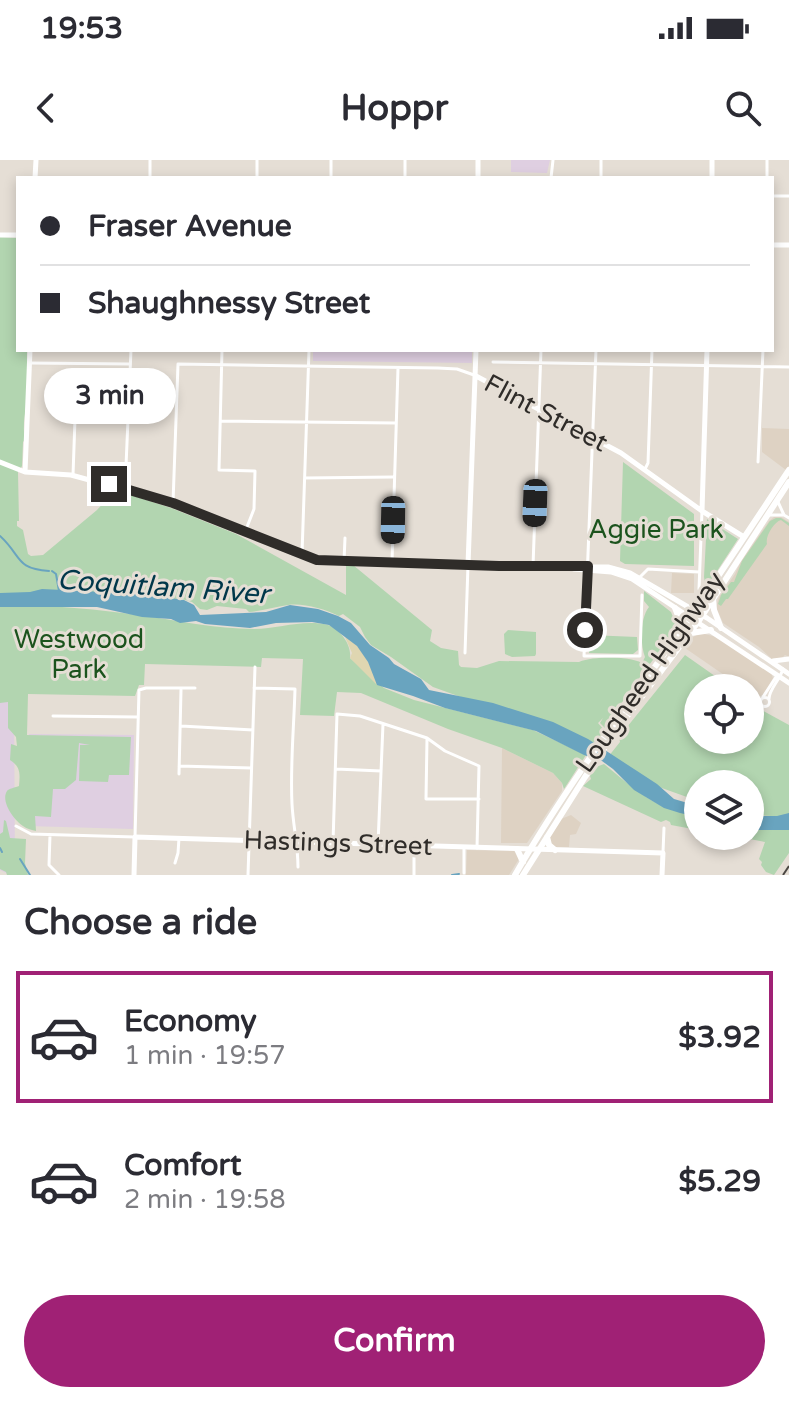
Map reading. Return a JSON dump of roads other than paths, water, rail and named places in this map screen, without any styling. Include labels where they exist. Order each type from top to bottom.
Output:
[{"type":"main road","points":[[25,472],[30,352]]},
{"type":"main road","points":[[468,565],[476,352]]},
{"type":"main road","points":[[702,511],[707,352]]},
{"type":"main road","name":"Flint Street","points":[[476,376],[621,453],[744,537]]},
{"type":"main road","points":[[0,462],[25,472],[73,475],[173,503],[317,560],[617,568],[721,628],[789,674]]},
{"type":"main road","name":"Lougheed Highway","points":[[523,875],[534,849],[582,775],[789,470]]},
{"type":"main road","name":"Lougheed Highway","points":[[606,739],[701,619],[789,482]]},
{"type":"main road","points":[[469,548],[483,565]]},
{"type":"main road","points":[[588,568],[625,576],[675,608],[692,614]]},
{"type":"main road","points":[[713,599],[721,628]]},
{"type":"main road","points":[[675,608],[680,631]]},
{"type":"main road","points":[[701,619],[711,630],[789,683]]},
{"type":"main road","points":[[691,633],[711,630]]},
{"type":"main road","points":[[772,661],[789,659]]},
{"type":"main road","name":"Lougheed Highway","points":[[515,875],[548,834],[582,775]]},
{"type":"main road","points":[[548,834],[548,844],[555,850]]},
{"type":"main road","points":[[134,875],[135,837]]},
{"type":"main road","name":"Hastings Street","points":[[135,837],[663,853]]},
{"type":"main road","points":[[517,849],[523,862]]},
{"type":"main road","points":[[662,875],[663,853]]},
{"type":"street","points":[[125,489],[131,352]]},
{"type":"street","points":[[222,352],[219,470],[255,471],[254,509],[245,532]]},
{"type":"street","points":[[302,555],[309,352]]},
{"type":"street","points":[[533,566],[541,352]]},
{"type":"street","points":[[596,352],[584,656],[640,656],[642,595]]},
{"type":"street","points":[[644,470],[648,463],[652,352]]},
{"type":"street","points":[[758,462],[763,352]]},
{"type":"street","points":[[493,362],[789,367]]},
{"type":"street","points":[[30,363],[130,364]]},
{"type":"street","name":"Flint Street","points":[[173,503],[178,364],[457,369],[476,376]]},
{"type":"street","points":[[392,562],[398,368]]},
{"type":"street","points":[[73,475],[75,419],[129,420]]},
{"type":"street","points":[[221,421],[396,423]]},
{"type":"street","points":[[305,478],[394,477]]},
{"type":"street","points":[[778,499],[784,515]]},
{"type":"street","points":[[699,589],[702,511]]},
{"type":"street","points":[[767,515],[789,518]]},
{"type":"street","points":[[344,561],[345,538]]},
{"type":"street","points":[[465,653],[468,565]]},
{"type":"street","points":[[639,578],[648,569],[699,572]]},
{"type":"street","points":[[248,875],[255,667]]},
{"type":"street","points":[[764,706],[768,705],[769,693],[783,669]]},
{"type":"street","points":[[764,696],[779,676]]},
{"type":"street","points":[[179,774],[181,688]]},
{"type":"street","points":[[135,837],[140,689],[195,688]]},
{"type":"street","points":[[254,688],[295,689],[292,805],[298,867]]},
{"type":"street","points":[[764,697],[769,699]]},
{"type":"street","points":[[333,843],[337,714],[360,716],[427,738],[445,751],[479,766],[477,848]]},
{"type":"street","points":[[53,716],[138,717]]},
{"type":"street","points":[[378,844],[383,724]]},
{"type":"street","points":[[181,726],[253,730]]},
{"type":"street","points":[[427,738],[426,799],[479,799]]},
{"type":"street","points":[[179,766],[251,768]]},
{"type":"street","points":[[336,769],[381,771]]},
{"type":"street","name":"Hastings Street","points":[[16,826],[26,832],[50,835],[135,837]]},
{"type":"street","points":[[663,853],[664,828]]},
{"type":"street","points":[[50,835],[49,865],[59,875]]},
{"type":"street","points":[[175,863],[179,838]]},
{"type":"street","points":[[414,846],[414,875]]},
{"type":"street","points":[[464,847],[464,873]]},
{"type":"water","name":"Coquitlam River","points":[[42,589],[144,594],[184,600],[194,605],[200,615],[266,612],[290,605],[318,609],[351,623],[370,645],[394,664],[421,679],[429,690],[493,703],[553,722],[588,739],[657,784],[674,799],[684,802],[684,814],[664,808],[634,790],[602,761],[536,731],[445,708],[377,685],[368,662],[357,646],[329,625],[276,623],[250,628],[196,621],[180,623],[97,607],[0,607],[0,593]]},
{"type":"water","points":[[789,813],[789,830],[764,830],[764,816]]},
{"type":"waterway","points":[[0,536],[24,564],[49,571]]},
{"type":"waterway","points":[[52,571],[56,574],[59,591]]},
{"type":"waterway","points":[[0,848],[2,852]]},
{"type":"waterway","points":[[20,859],[30,875]]},
{"type":"waterway","points":[[452,875],[459,874]]},
{"type":"railway","points":[[783,875],[789,866]]},
{"type":"park label","name":"Aggie Park","points":[[656,529]]},
{"type":"park label","name":"Westwood Park","points":[[79,654]]}]
